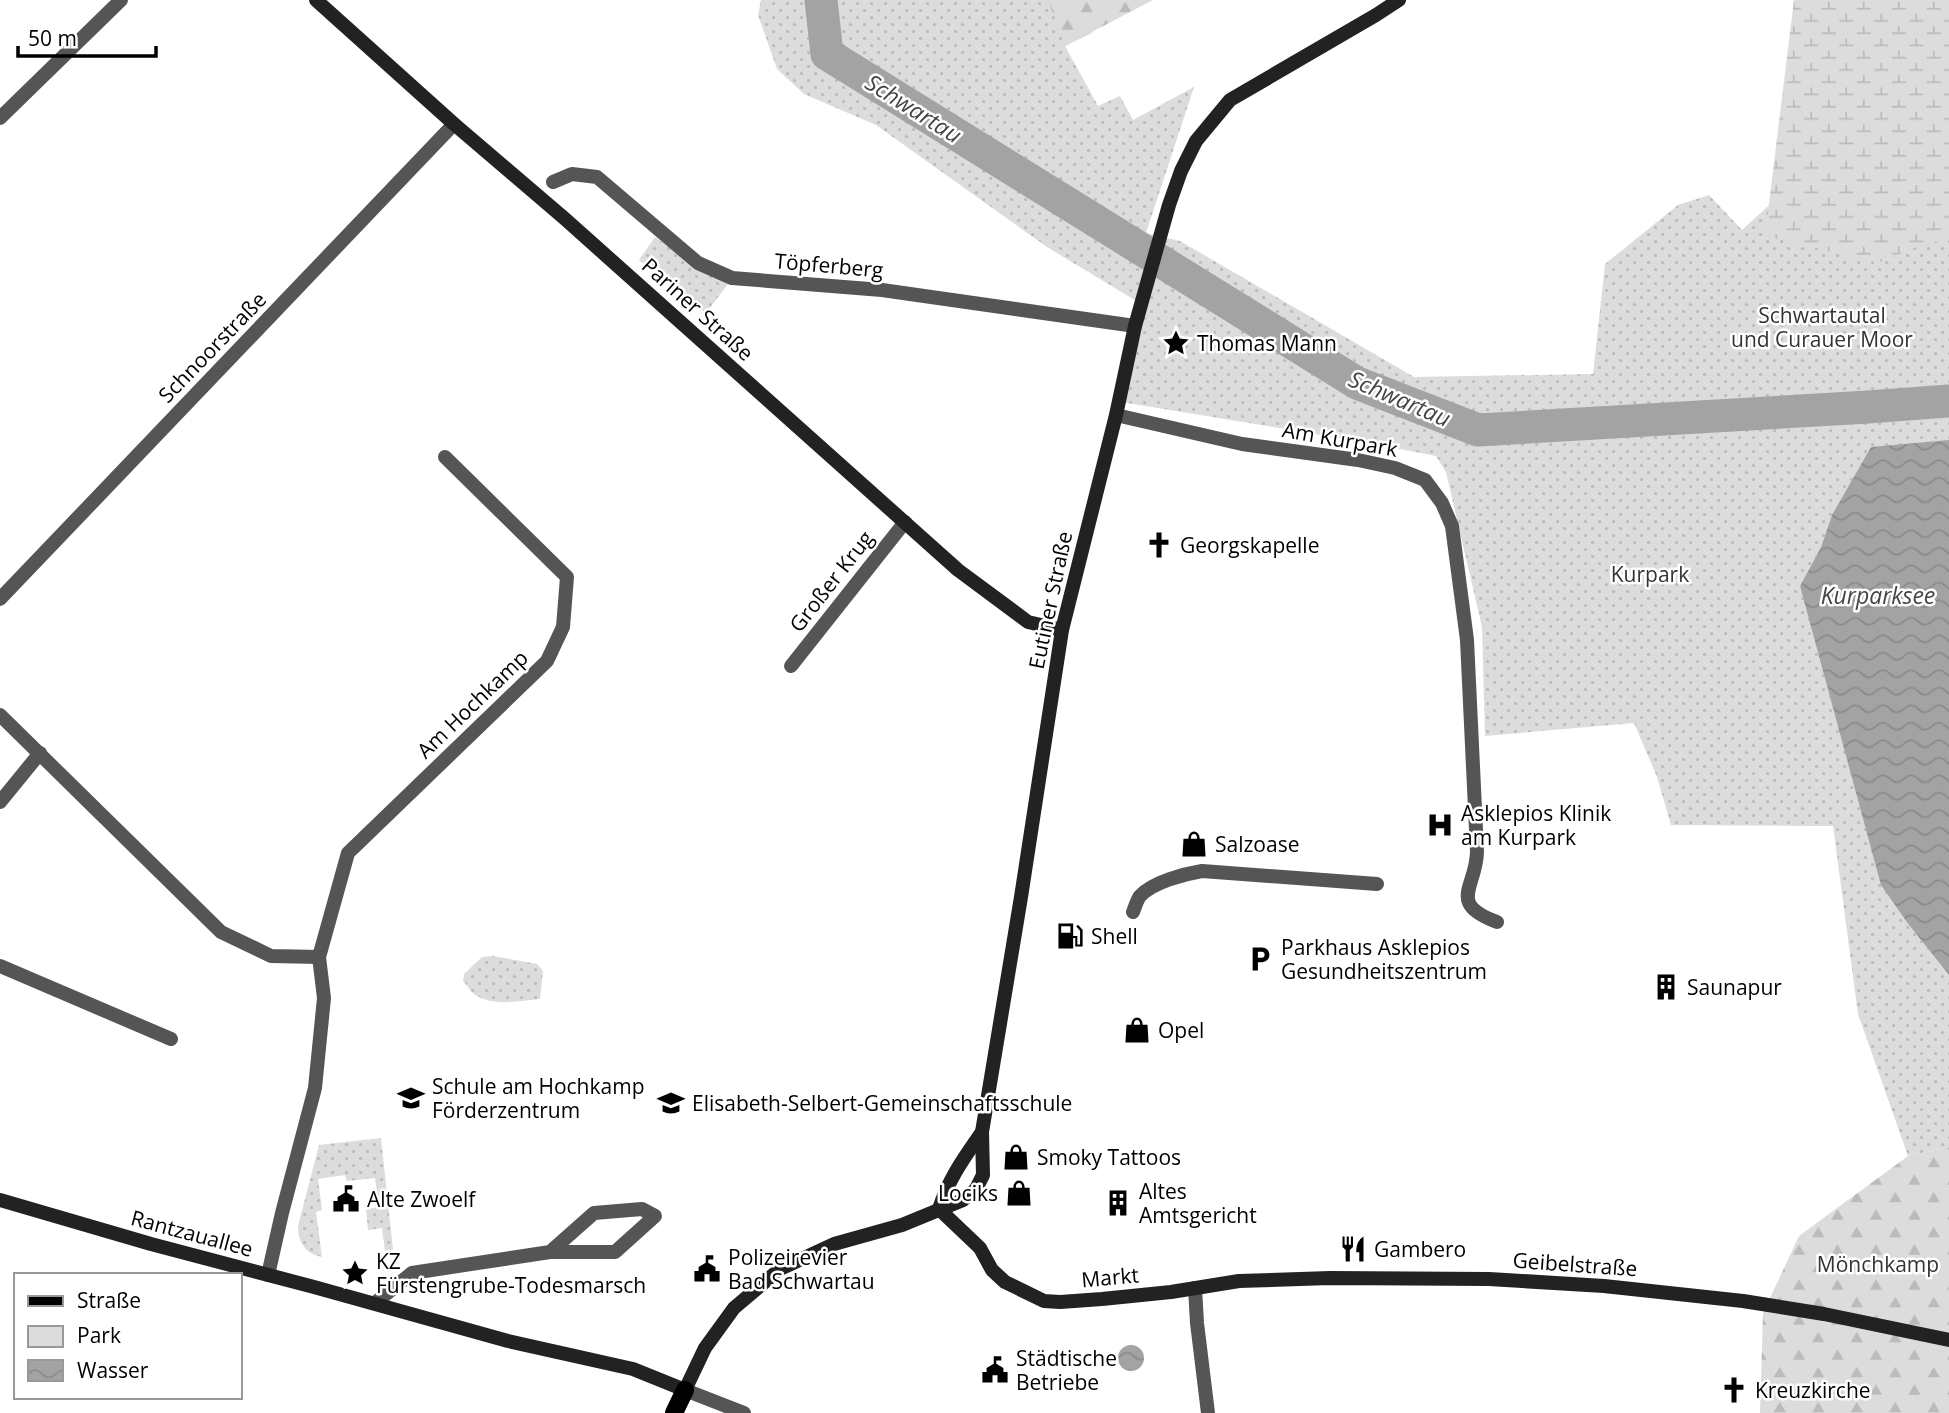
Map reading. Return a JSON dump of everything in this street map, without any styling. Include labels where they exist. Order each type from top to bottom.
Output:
[{"type":"main road","name":"Pariner Straße","points":[[316,0],[958,570],[1028,622],[1062,630]]},
{"type":"main road","name":"Eutiner Straße","points":[[982,1132],[1062,630],[1116,415],[1135,326],[1181,171],[1196,142],[1230,100],[1399,0]]},
{"type":"main road","points":[[939,1209],[952,1176],[982,1132]]},
{"type":"main road","points":[[674,1413],[705,1348],[734,1308],[780,1269],[834,1244],[902,1225],[963,1200],[976,1189],[983,1175],[982,1132]]},
{"type":"main road","name":"Rantzauallee","points":[[0,1200],[508,1341],[634,1369],[685,1390]]},
{"type":"main road","name":"Markt","points":[[939,1209],[980,1248],[992,1270],[1005,1282],[1044,1301],[1102,1299],[1195,1288]]},
{"type":"main road","name":"Geibelstraße","points":[[1195,1288],[1233,1281],[1330,1279],[1489,1279],[1604,1286],[1743,1301],[1824,1314],[1949,1340]]},
{"type":"street","points":[[0,118],[121,0]]},
{"type":"street","name":"Schnoorstraße","points":[[0,599],[454,124]]},
{"type":"street","name":"Töpferberg","points":[[554,182],[572,174],[597,177],[698,263],[732,278],[882,290],[1135,326]]},
{"type":"street","name":"Am Kurpark","points":[[1116,415],[1242,444],[1358,460],[1395,468],[1424,480],[1442,503],[1452,526],[1467,640],[1477,863],[1467,892],[1478,915],[1497,922]]},
{"type":"street","name":"Am Hochkamp","points":[[268,1275],[315,1087],[324,998],[319,957],[348,853],[547,661],[563,627],[567,577],[445,457]]},
{"type":"street","name":"Großer Krug","points":[[791,666],[905,522]]},
{"type":"street","points":[[0,715],[221,932],[271,956],[319,957]]},
{"type":"street","points":[[0,802],[40,753]]},
{"type":"street","points":[[1133,912],[1140,897],[1161,883],[1202,871],[1377,884]]},
{"type":"street","points":[[0,966],[172,1039]]},
{"type":"street","points":[[375,1303],[412,1273],[550,1252],[615,1252],[655,1216],[642,1209],[594,1213],[550,1252]]},
{"type":"street","points":[[1195,1288],[1196,1323],[1208,1413]]},
{"type":"street","points":[[685,1390],[744,1413]]},
{"type":"green space","points":[[761,0],[1109,0],[1088,20],[1092,33],[1065,46],[1098,106],[1120,96],[1133,120],[1194,87],[1146,233],[1180,241],[1414,377],[1593,374],[1605,264],[1678,205],[1709,195],[1742,230],[1790,186],[1949,0],[1949,446],[1832,515],[1821,547],[1800,586],[1909,925],[1949,975],[1949,1147],[1908,1156],[1858,1014],[1833,826],[1671,825],[1657,777],[1634,723],[1485,736],[1482,627],[1446,472],[1436,456],[1115,401],[1138,302],[1047,247],[876,125],[804,94],[777,69],[758,15]]},
{"type":"green space","points":[[1048,0],[1153,0],[1065,46]]},
{"type":"green space","points":[[1794,0],[1949,0],[1949,239],[1924,244],[1878,263],[1765,236]]},
{"type":"green space","points":[[655,237],[692,263],[731,280],[706,313],[639,260]]},
{"type":"green space","points":[[493,956],[537,964],[543,971],[540,999],[498,1002],[489,1001],[473,993],[463,981],[464,974],[482,957]]},
{"type":"green space","points":[[381,1138],[393,1250],[385,1251],[382,1228],[368,1230],[366,1209],[379,1207],[375,1178],[347,1181],[345,1175],[318,1179],[322,1210],[316,1212],[322,1257],[307,1250],[299,1238],[298,1226],[319,1145]]},
{"type":"green space","name":"Mönchkamp","points":[[1949,1147],[1949,1413],[1760,1413],[1763,1313],[1799,1236],[1908,1156]]},
{"type":"water","name":"Kurparksee","points":[[1949,440],[1949,975],[1881,885],[1800,586],[1821,547],[1832,515],[1871,447]]},
{"type":"water","points":[[1131,1345],[1140,1349],[1144,1358],[1140,1367],[1131,1371],[1122,1367],[1118,1358],[1122,1349]]},
{"type":"waterway","name":"Schwartau","points":[[821,0],[827,54],[1357,383],[1478,430],[1949,401]]},
{"type":"place","name":"Thomas Mann","points":[[1176,343]]},
{"type":"place","name":"Georgskapelle","points":[[1159,545]]},
{"type":"place","name":"Asklepios Klinik am Kurpark","points":[[1440,825]]},
{"type":"place","name":"Salzoase","points":[[1194,844]]},
{"type":"place","name":"Shell","points":[[1070,936]]},
{"type":"place","name":"Parkhaus Asklepios Gesundheitszentrum","points":[[1260,959]]},
{"type":"place","name":"Saunapur","points":[[1666,987]]},
{"type":"place","name":"Opel","points":[[1137,1030]]},
{"type":"place","name":"Schule am Hochkamp Förderzentrum","points":[[411,1098]]},
{"type":"place","name":"Elisabeth-Selbert-Gemeinschaftsschule","points":[[671,1103]]},
{"type":"place","name":"Smoky Tattoos","points":[[1016,1157]]},
{"type":"place","name":"Lociks","points":[[1019,1193]]},
{"type":"place","name":"Alte Zwoelf","points":[[346,1199]]},
{"type":"place","name":"Altes Amtsgericht","points":[[1118,1203]]},
{"type":"place","name":"Gambero","points":[[1353,1249]]},
{"type":"place","name":"Polizeirevier Bad Schwartau","points":[[707,1269]]},
{"type":"place","name":"KZ Fürstengrube-Todesmarsch","points":[[355,1273]]},
{"type":"place","name":"Städtische Betriebe","points":[[995,1370]]},
{"type":"place","name":"Kreuzkirche","points":[[1734,1390]]},
{"type":"park label","name":"Schwartautal und Curauer Moor","points":[[1822,327]]},
{"type":"park label","name":"Kurpark","points":[[1650,574]]}]
